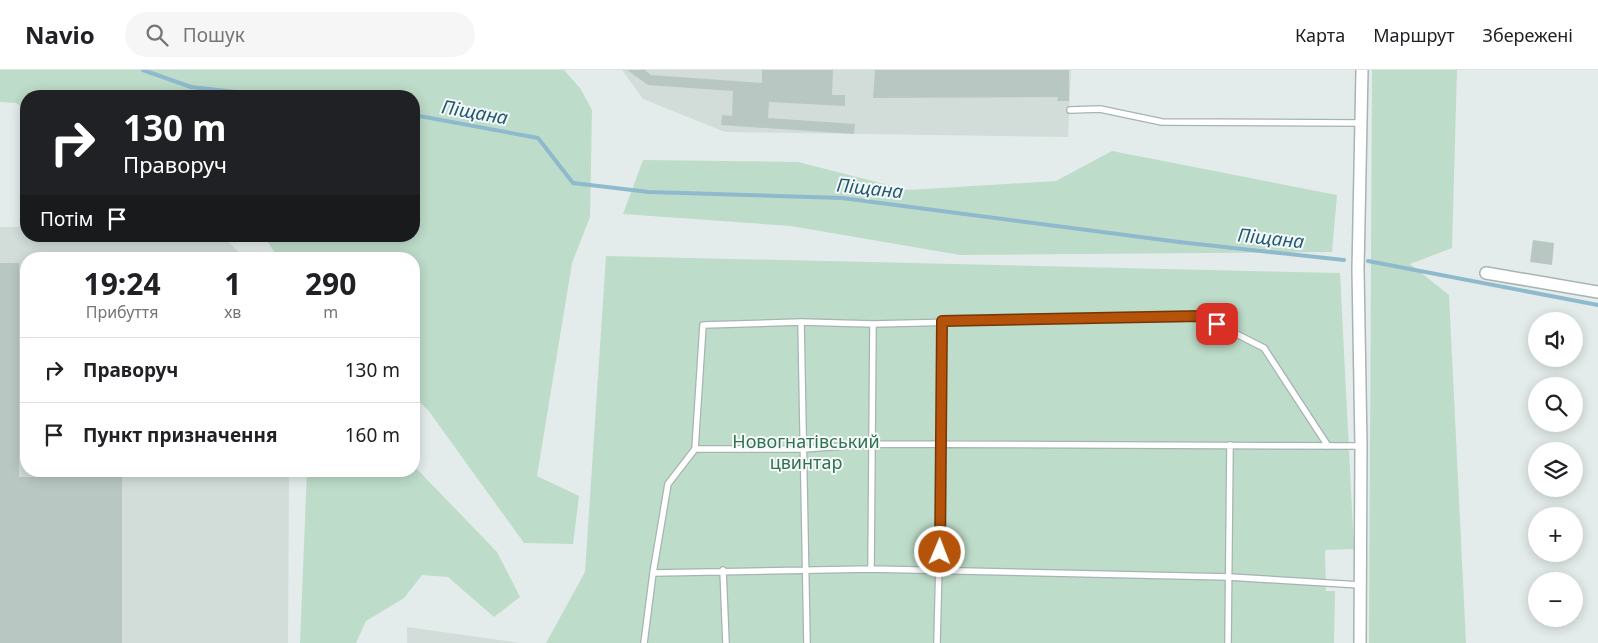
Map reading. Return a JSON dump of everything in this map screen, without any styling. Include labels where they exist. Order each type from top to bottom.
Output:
[{"type":"street","points":[[1360,643],[1361,446],[1358,270],[1362,70]]},
{"type":"street","points":[[1486,273],[1598,292]]},
{"type":"lane","points":[[1070,110],[1100,109],[1162,122],[1362,123]]},
{"type":"lane","points":[[644,643],[653,573],[668,484],[695,449],[703,325],[801,322],[873,324],[1201,316],[1264,348],[1328,446]]},
{"type":"lane","points":[[937,643],[942,444],[942,321]]},
{"type":"lane","points":[[801,322],[807,643]]},
{"type":"lane","points":[[871,569],[873,324]]},
{"type":"lane","points":[[695,449],[803,449],[873,444],[1361,446]]},
{"type":"lane","points":[[1228,643],[1230,445]]},
{"type":"lane","points":[[653,573],[723,570],[940,570],[1229,577],[1360,585]]},
{"type":"lane","points":[[723,570],[726,643]]},
{"type":"shaded area","points":[[622,70],[1071,70],[1068,137],[725,132],[643,99]]},
{"type":"shaded area","points":[[0,227],[20,227],[20,242],[229,242],[238,252],[20,252],[20,477],[289,477],[288,643],[0,643]]},
{"type":"shaded area","points":[[407,627],[521,643],[407,643]]},
{"type":"green space","points":[[0,70],[564,70],[580,88],[592,110],[590,217],[572,263],[537,476],[579,496],[573,544],[524,543],[428,410],[420,403],[420,252],[274,252],[268,242],[420,242],[420,90],[20,90],[20,106],[16,103],[0,102]]},
{"type":"green space","points":[[1372,70],[1457,70],[1452,248],[1410,264],[1449,295],[1466,643],[1369,643]]},
{"type":"green space","points":[[1112,151],[1337,195],[1332,252],[960,255],[791,226],[623,214],[643,160],[798,162],[908,190],[1056,181]]},
{"type":"green space","name":"Новогнатівський цвинтар","points":[[606,256],[1340,273],[1354,549],[1325,550],[1326,591],[1335,591],[1334,643],[546,643],[585,572]]},
{"type":"green space","points":[[420,472],[497,552],[520,597],[494,617],[448,577],[422,575],[404,598],[366,621],[356,643],[300,643],[307,477],[420,477]]},
{"type":"building","points":[[627,70],[645,70],[651,75],[762,83],[762,70],[833,70],[832,95],[845,95],[845,106],[769,102],[768,118],[855,124],[854,134],[721,125],[722,115],[732,116],[733,91],[648,85]]},
{"type":"building","points":[[875,70],[1069,70],[1069,101],[1057,101],[1058,97],[873,98]]},
{"type":"building","points":[[1533,240],[1554,243],[1552,265],[1530,262]]},
{"type":"building","points":[[0,263],[19,263],[19,477],[122,477],[122,643],[0,643]]},
{"type":"waterway","name":"Піщана","points":[[143,70],[191,87],[218,90]]},
{"type":"waterway","name":"Піщана","points":[[420,116],[538,138],[573,183],[649,192],[842,198],[1179,242],[1344,260]]},
{"type":"waterway","name":"Піщана","points":[[1368,261],[1598,305]]},
{"type":"route","points":[[940,552],[942,321],[1201,316],[1217,324]]}]
